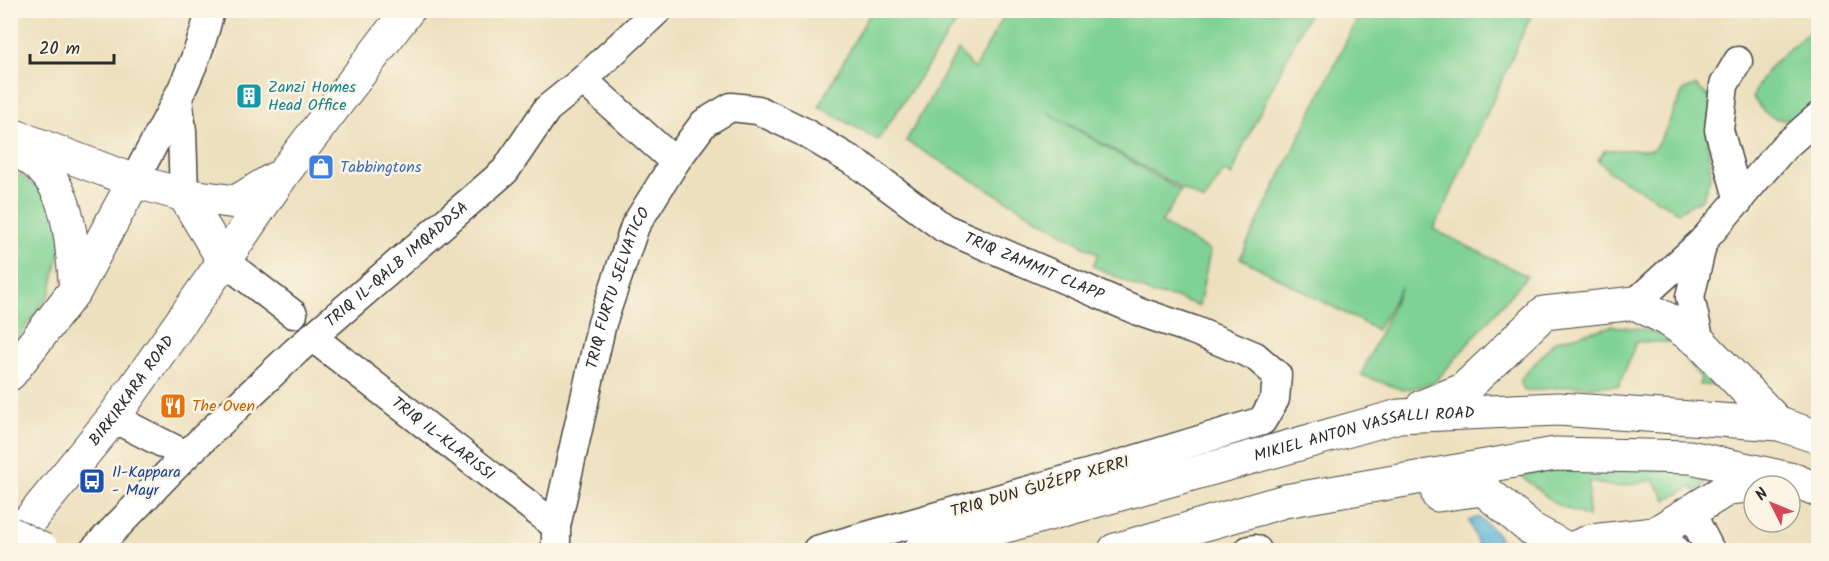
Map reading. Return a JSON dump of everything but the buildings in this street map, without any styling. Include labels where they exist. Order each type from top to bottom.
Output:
[{"type":"main road","name":"BIRKIRKARA ROAD","points":[[10,544],[113,418],[283,174],[408,10]]},
{"type":"main road","name":"BIRKIRKARA ROAD","points":[[10,135],[134,181],[184,195],[236,202],[283,174]]},
{"type":"main road","points":[[10,148],[20,152],[37,165],[59,190],[66,209],[76,289]]},
{"type":"main road","points":[[10,374],[76,289],[134,181]]},
{"type":"main road","points":[[184,195],[224,261]]},
{"type":"main road","points":[[1399,416],[1463,390],[1544,313],[1635,303],[1667,318],[1700,342],[1779,424]]},
{"type":"main road","name":"MIKIEL ANTON VASSALLI ROAD","points":[[920,550],[1399,416],[1558,409],[1779,424],[1818,437]]},
{"type":"main road","points":[[1115,550],[1285,501],[1555,454],[1690,458],[1806,485]]},
{"type":"main road","points":[[1285,501],[1329,511],[1483,489],[1532,540],[1569,550],[1591,541],[1665,542],[1690,511],[1729,488],[1806,485]]},
{"type":"main road","points":[[10,532],[43,550]]},
{"type":"street","points":[[134,181],[177,97],[205,33],[210,10]]},
{"type":"street","name":"TRIQ IL-QALB IMQADDSA","points":[[94,550],[186,455],[312,338],[505,171],[547,109],[583,80],[658,10]]},
{"type":"street","points":[[1738,61],[1724,85],[1719,130],[1739,201]]},
{"type":"street","points":[[583,80],[675,162]]},
{"type":"street","points":[[177,97],[182,131],[184,195]]},
{"type":"street","name":"TRIQ FURTU SELVATICO","points":[[556,538],[602,323],[635,226],[675,162],[704,123],[731,107],[758,110]]},
{"type":"street","name":"TRIQ ZAMMIT CLAPP","points":[[758,110],[802,131],[861,166],[944,228],[1143,313],[1193,330],[1255,356],[1277,375],[1275,399],[1262,421]]},
{"type":"street","points":[[1635,303],[1703,241],[1783,148],[1818,117]]},
{"type":"street","points":[[1700,342],[1690,297],[1703,241]]},
{"type":"street","points":[[224,261],[293,314]]},
{"type":"street","name":"TRIQ IL-KLARISSI","points":[[312,338],[556,538]]},
{"type":"street","points":[[113,418],[186,455]]},
{"type":"street","name":"TRIQ DUN ǴUŹEPP XERRI","points":[[817,550],[1262,421]]},
{"type":"street","points":[[1690,511],[1710,550]]},
{"type":"street","points":[[1249,550],[1257,550]]},
{"type":"green space","points":[[873,11],[928,11],[936,19],[942,11],[964,11],[878,140],[819,107]]},
{"type":"green space","points":[[1007,11],[1310,11],[1242,149],[1232,176],[1224,171],[1204,201],[1047,112],[1181,191],[1161,223],[1210,251],[1199,306],[1174,297],[1152,294],[1093,266],[1098,254],[906,141],[958,50],[974,69]]},
{"type":"green space","points":[[1361,11],[1533,11],[1433,229],[1527,276],[1434,383],[1403,390],[1361,375],[1401,287],[1377,330],[1240,258]]},
{"type":"green space","points":[[1818,25],[1818,101],[1795,121],[1770,116],[1761,109],[1753,97],[1758,86],[1764,75],[1780,57]]},
{"type":"green space","points":[[1696,86],[1712,99],[1708,145],[1711,176],[1702,199],[1678,212],[1611,173],[1598,160],[1605,150],[1653,150],[1664,133],[1684,89]]},
{"type":"green space","points":[[10,169],[24,177],[53,202],[62,241],[50,294],[11,347]]},
{"type":"green space","points":[[1613,326],[1643,329],[1690,344],[1723,386],[1699,385],[1701,378],[1672,342],[1636,342],[1619,386],[1574,386],[1524,391],[1520,380],[1555,341]]},
{"type":"green space","points":[[1592,467],[1700,469],[1708,480],[1697,493],[1692,487],[1666,500],[1654,480],[1616,487],[1589,482],[1588,517],[1556,504],[1519,474]]},
{"type":"water","points":[[1478,517],[1495,531],[1501,540],[1499,547],[1494,550],[1480,550],[1479,548],[1469,521]]},
{"type":"place","name":"Zanzi Homes Head Office","points":[[249,96]]},
{"type":"place","name":"Tabbingtons","points":[[321,167]]},
{"type":"place","name":"The Oven","points":[[173,406]]},
{"type":"place","name":"Il-Kappara - Mayr","points":[[92,481]]}]
